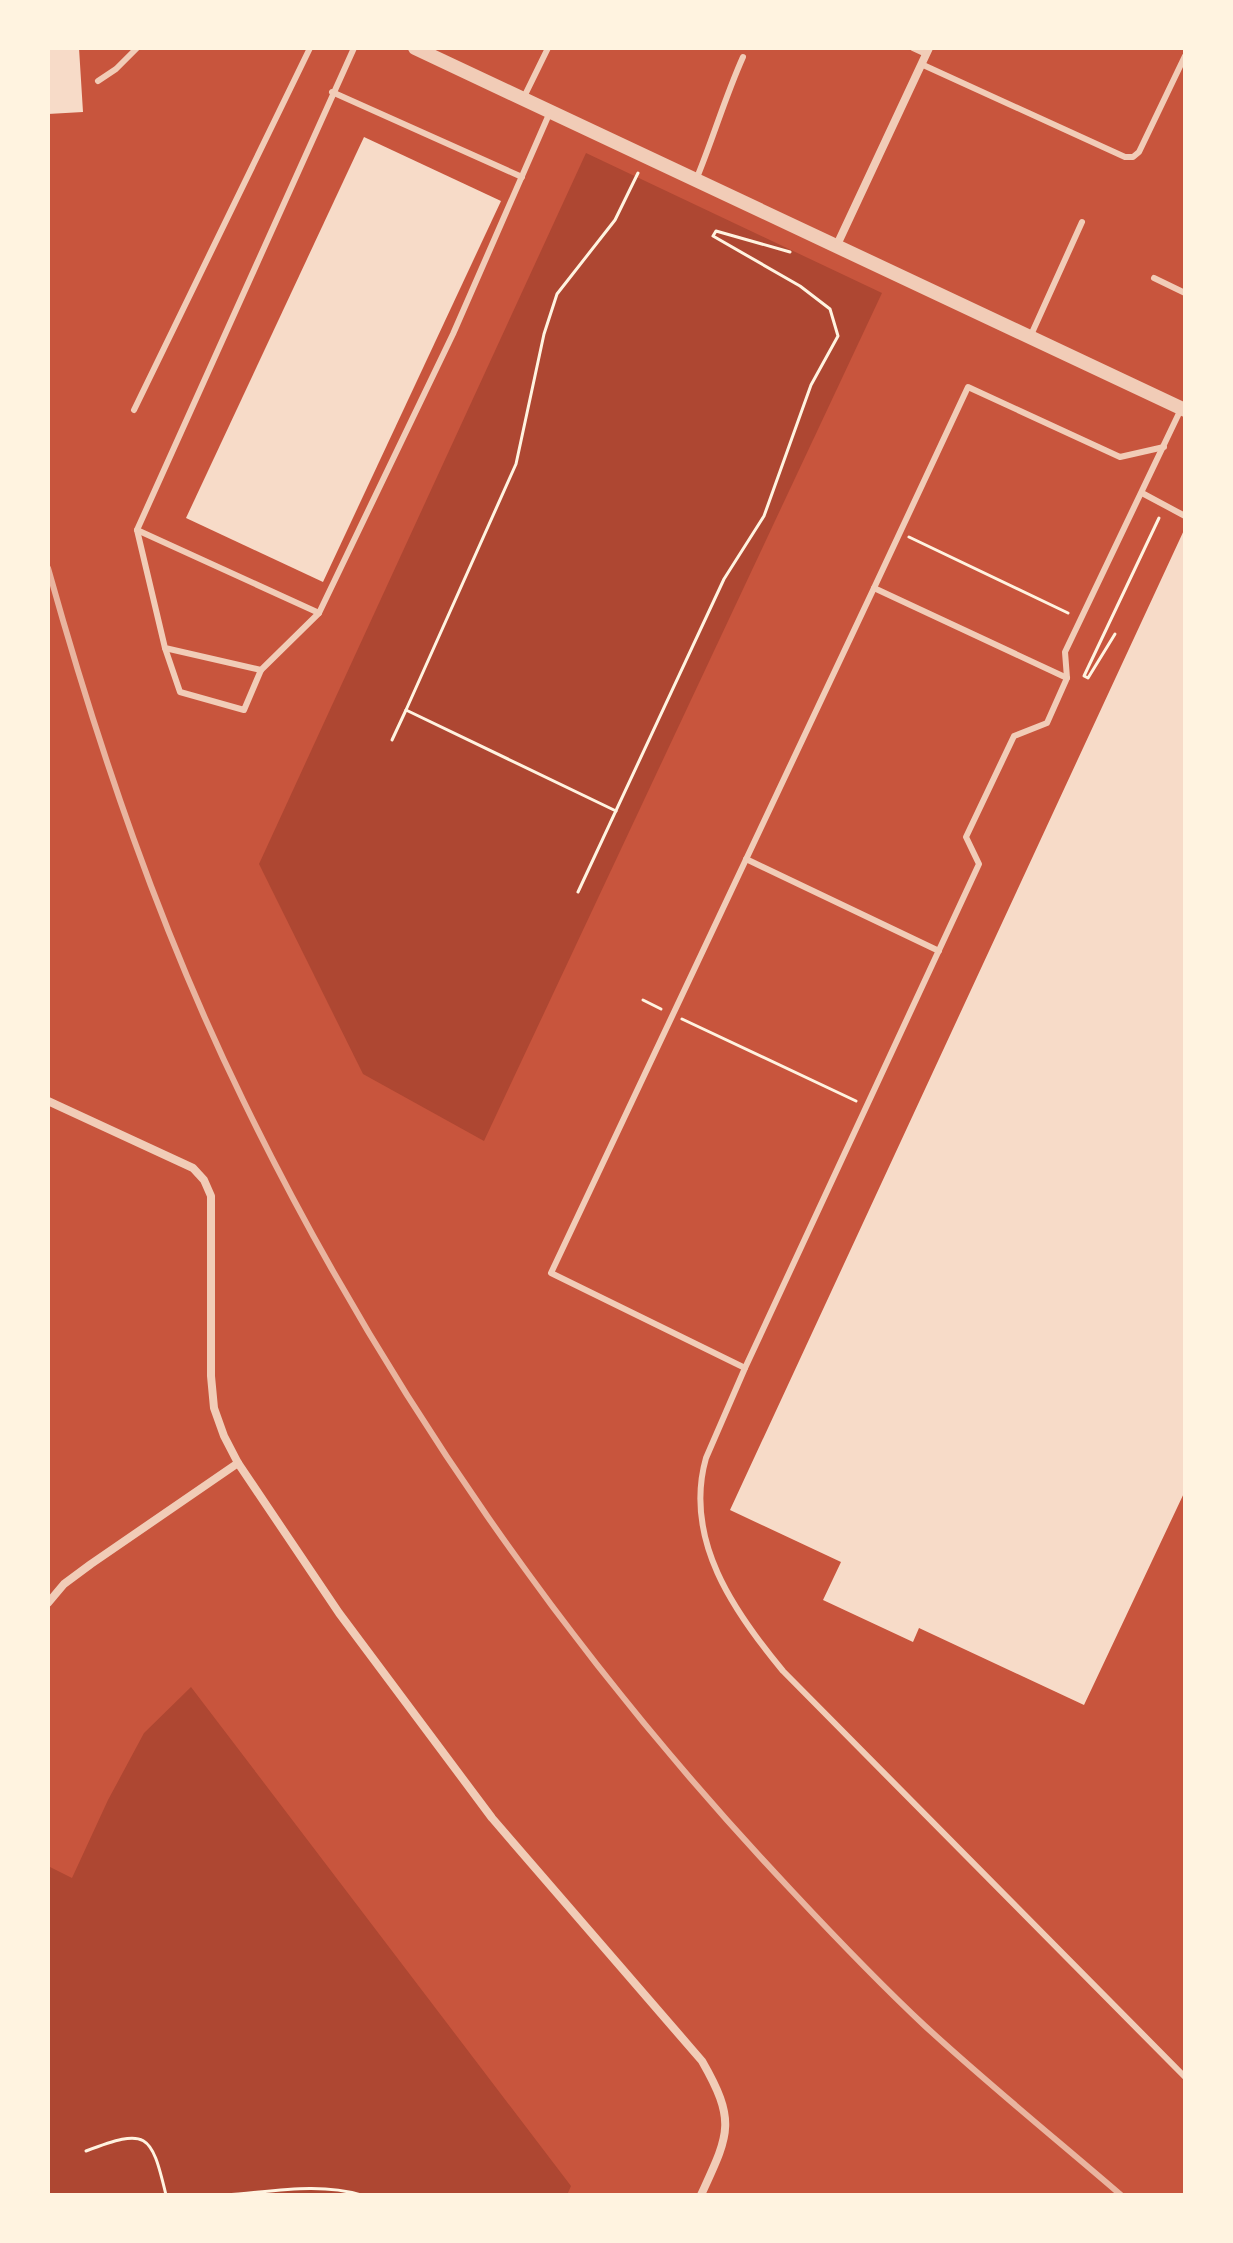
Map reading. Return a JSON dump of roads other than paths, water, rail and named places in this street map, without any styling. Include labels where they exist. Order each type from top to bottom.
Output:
[{"type":"street","points":[[415,48],[1183,409]]},
{"type":"street","points":[[836,247],[927,51]]},
{"type":"street","points":[[48,1101],[193,1168],[204,1180],[211,1196],[211,1376],[214,1408],[224,1436],[238,1463],[339,1613],[492,1818],[702,2061],[719,2091],[726,2113],[725,2136],[701,2195]]},
{"type":"street","points":[[48,1603],[64,1584],[91,1564],[238,1463]]},
{"type":"lane","points":[[98,81],[116,69],[137,48]]},
{"type":"lane","points":[[134,410],[310,48]]},
{"type":"lane","points":[[354,48],[137,530],[165,648],[180,692],[244,710],[261,670],[319,613],[453,334],[550,112]]},
{"type":"lane","points":[[523,99],[548,48]]},
{"type":"lane","points":[[913,48],[927,51]]},
{"type":"lane","points":[[921,64],[1125,157],[1133,157],[1139,152],[1185,56]]},
{"type":"lane","points":[[696,180],[743,57]]},
{"type":"lane","points":[[332,92],[522,177]]},
{"type":"lane","points":[[1030,337],[1082,222]]},
{"type":"lane","points":[[1154,278],[1185,293]]},
{"type":"lane","points":[[745,1368],[551,1273],[968,387],[1120,457],[1164,447]]},
{"type":"lane","points":[[1183,409],[1065,652],[1067,678],[1047,723],[1014,736],[966,837],[979,864],[745,1368],[706,1458],[700,1491],[702,1528],[709,1551],[739,1615],[783,1671],[1185,2077]]},
{"type":"lane","points":[[1142,493],[1185,516]]},
{"type":"lane","points":[[137,530],[319,613]]},
{"type":"lane","points":[[874,588],[1067,678]]},
{"type":"lane","points":[[165,648],[261,670]]},
{"type":"lane","points":[[746,859],[939,951]]},
{"type":"railway","points":[[48,568],[110,771],[158,905],[213,1036],[298,1208],[420,1416],[558,1614],[711,1802],[824,1925],[908,2010],[1121,2195]]}]
